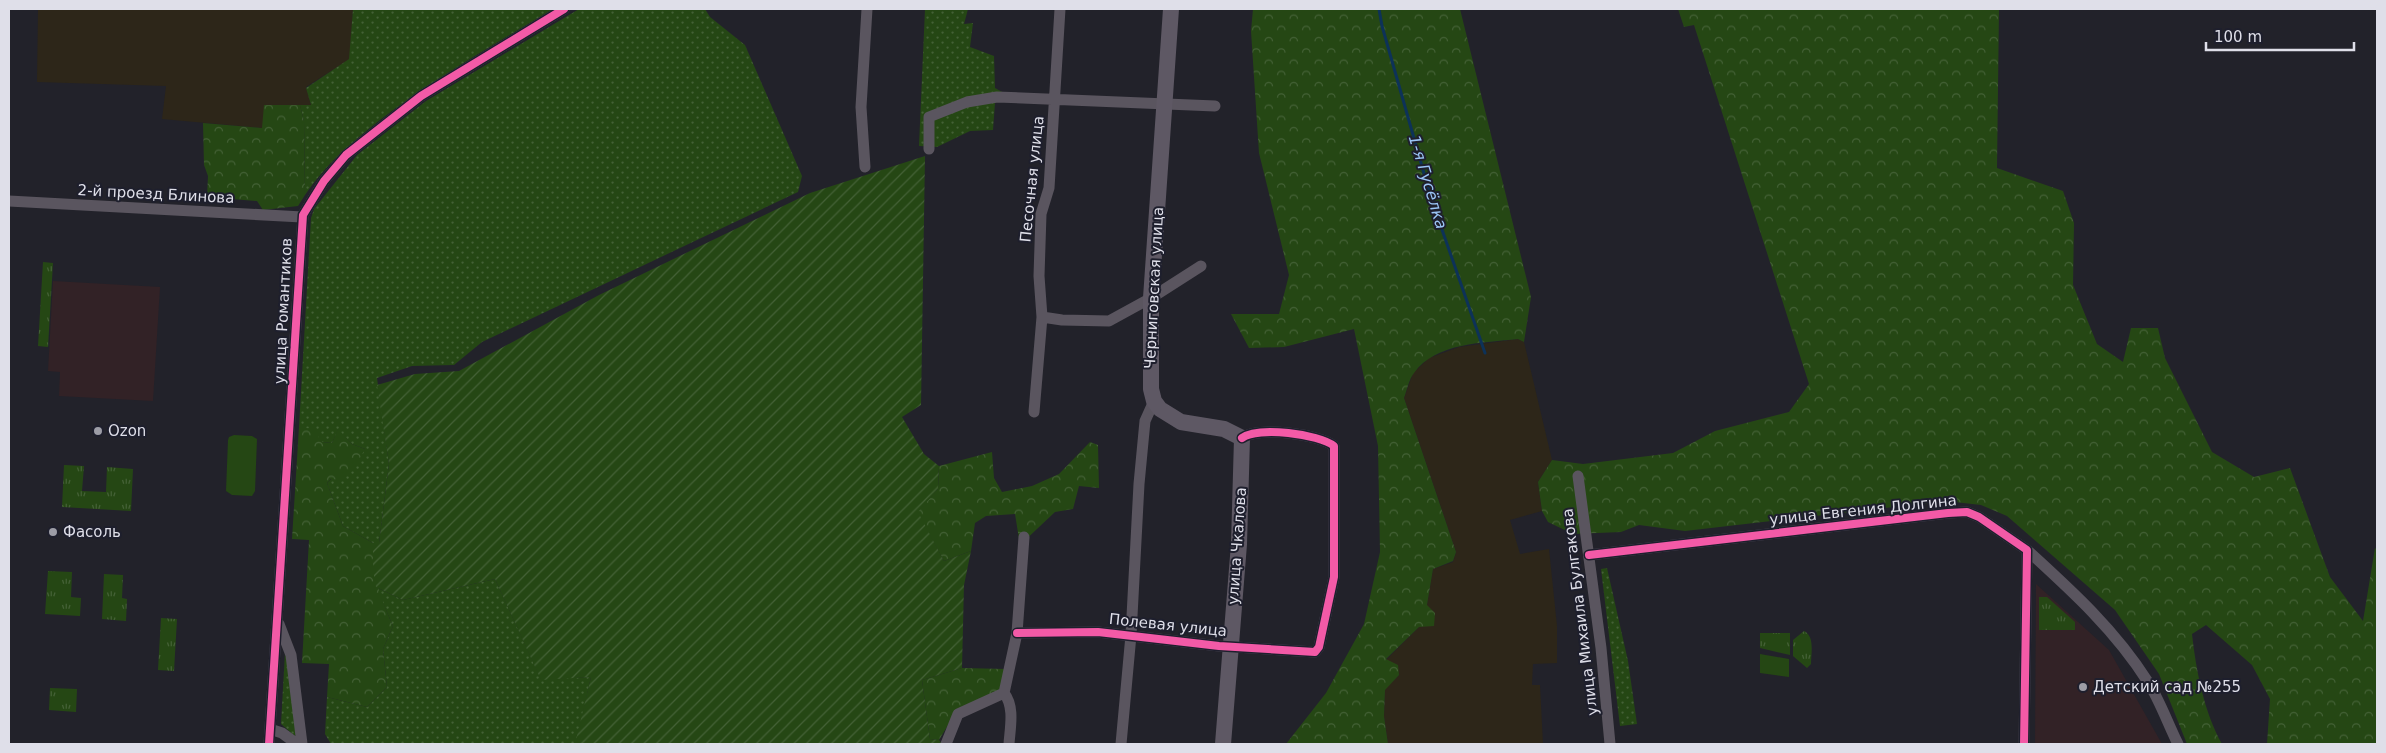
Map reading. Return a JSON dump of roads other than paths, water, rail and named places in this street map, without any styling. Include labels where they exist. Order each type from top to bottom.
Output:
[{"type":"street","name":"улица Романтиков","points":[[269,744],[302,218],[324,181],[353,150],[421,96],[564,9]]},
{"type":"street","points":[[865,167],[861,108],[867,9]]},
{"type":"street","name":"Песочная улица","points":[[1034,412],[1042,317],[1039,276],[1041,214],[1049,188],[1060,9]]},
{"type":"street","name":"Черниговская улица","points":[[1154,401],[1149,375],[1151,298],[1166,103],[1171,9]]},
{"type":"street","points":[[929,150],[929,117],[967,102],[997,97],[1215,106]]},
{"type":"street","name":"2-й проезд Блинова","points":[[9,201],[302,218]]},
{"type":"street","points":[[1042,317],[1062,320],[1109,321],[1151,298],[1201,266]]},
{"type":"street","points":[[1121,744],[1131,635],[1139,484],[1145,421],[1154,401],[1160,408],[1180,422],[1224,429],[1242,438]]},
{"type":"street","name":"Полевая улица","points":[[1017,633],[1098,632],[1315,652],[1320,647],[1334,577],[1334,446],[1328,441],[1289,433],[1249,433],[1242,438]]},
{"type":"street","name":"улица Чкалова","points":[[1223,744],[1239,544],[1242,438]]},
{"type":"street","name":"улица Михаила Булгакова","points":[[1578,476],[1601,648],[1610,744]]},
{"type":"street","name":"улица Евгения Долгина","points":[[1589,556],[1967,512],[1979,517],[2027,550],[2090,608],[2121,642],[2149,684],[2178,744]]},
{"type":"street","points":[[1004,693],[1017,633],[1024,537]]},
{"type":"street","points":[[2024,744],[2027,550]]},
{"type":"street","name":"улица Романтиков","points":[[278,619],[291,655],[302,744]]},
{"type":"street","points":[[946,744],[958,714],[1004,693]]},
{"type":"street","points":[[1004,693],[1009,699],[1011,712],[1009,744]]},
{"type":"street","points":[[270,729],[282,733],[298,744]]},
{"type":"waterway","name":"1-я Гусёлка","points":[[1379,9],[1382,26],[1431,198],[1485,353]]},
{"type":"place","name":"Ozon","points":[[98,431]]},
{"type":"place","name":"Фасоль","points":[[53,532]]},
{"type":"place","name":"Детский сад №255","points":[[2083,687]]}]
